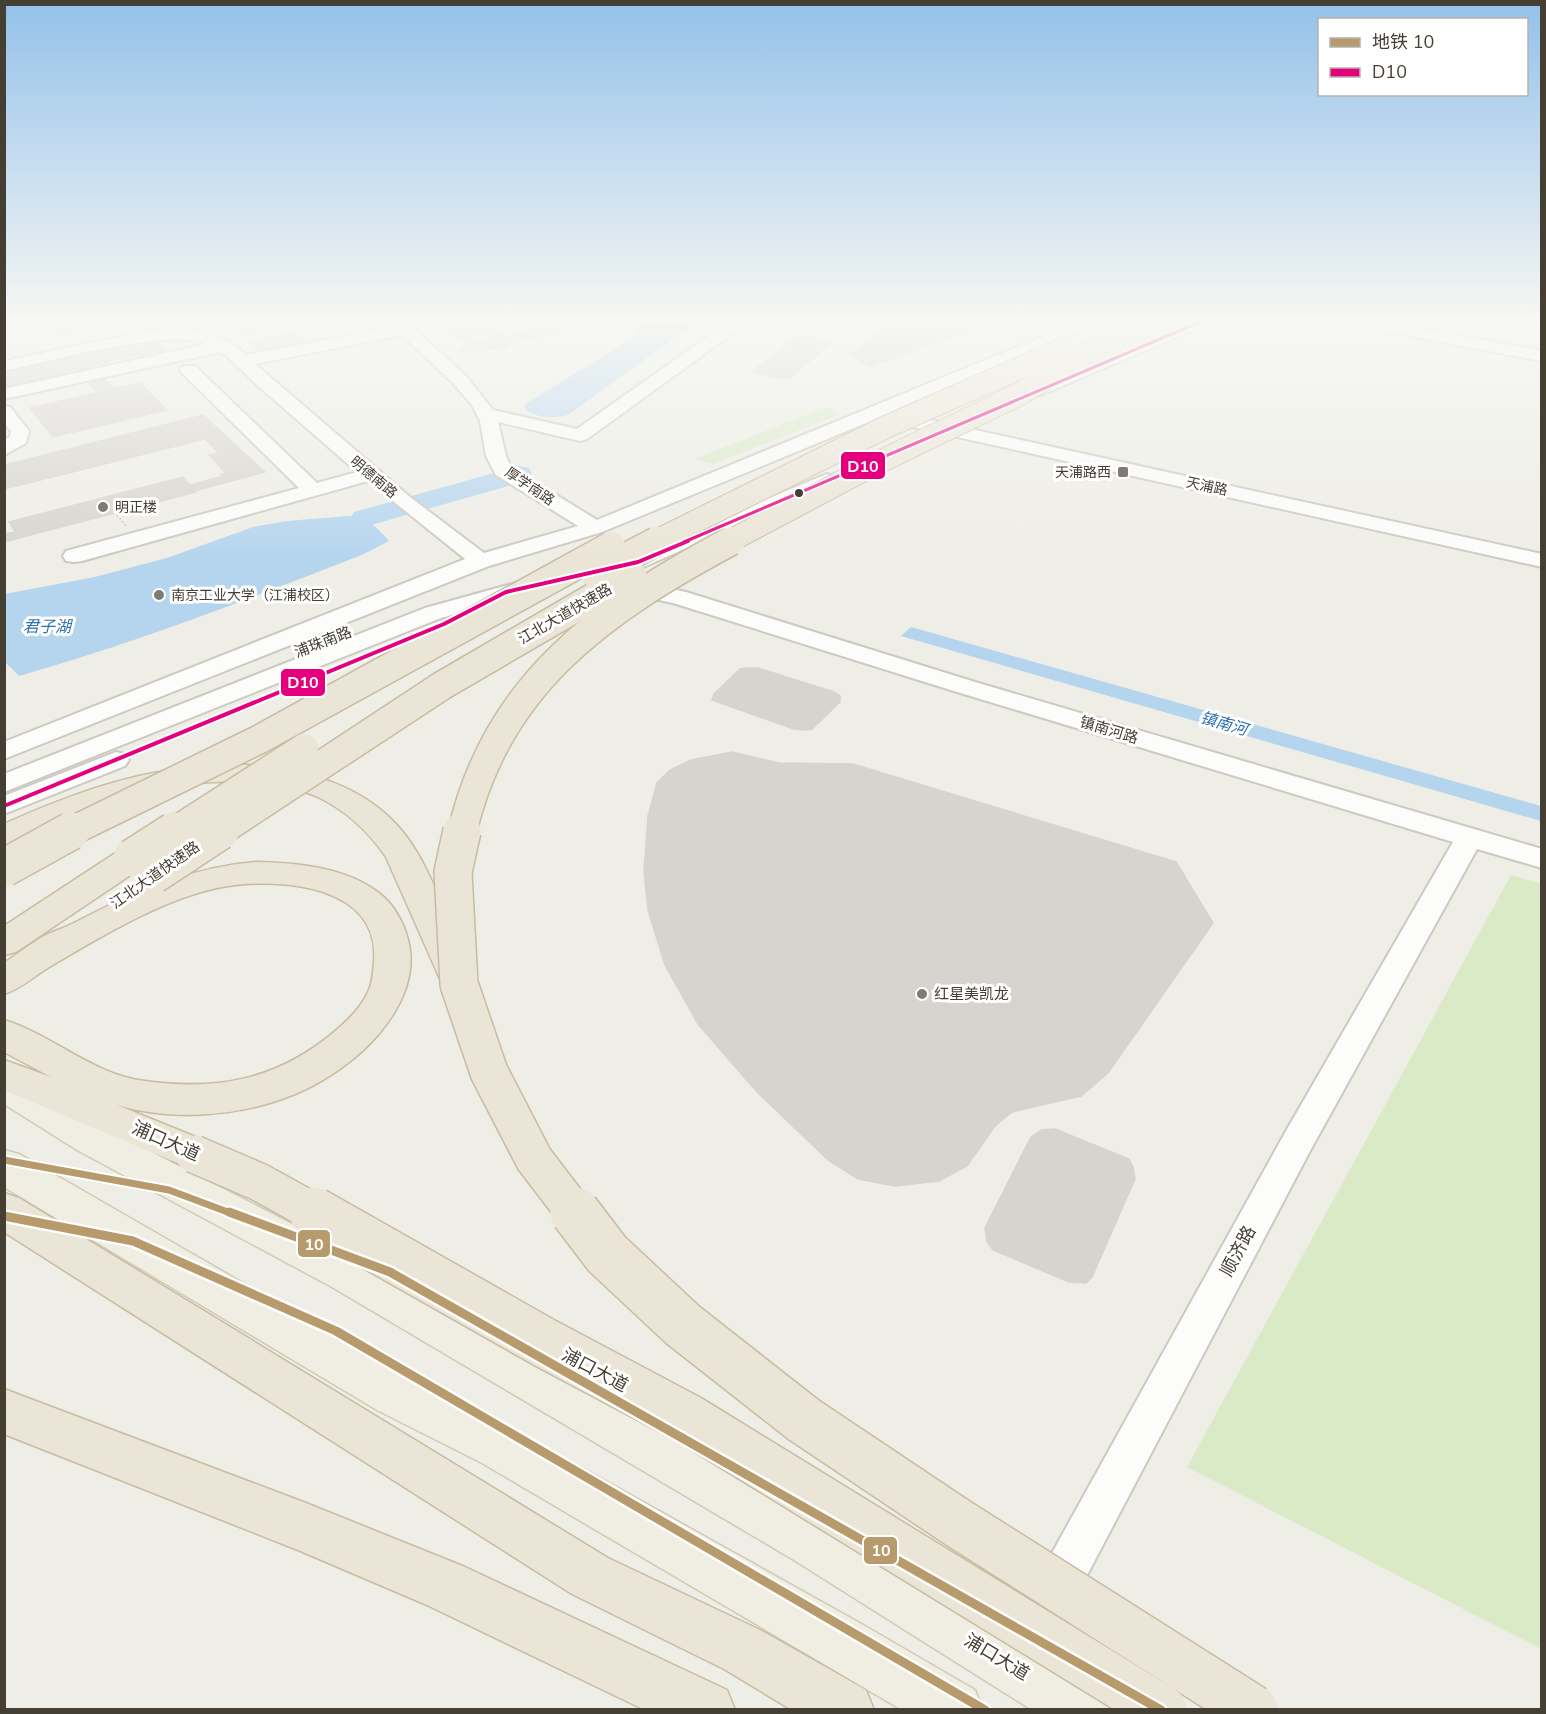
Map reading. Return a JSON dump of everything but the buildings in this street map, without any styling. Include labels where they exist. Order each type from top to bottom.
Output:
[{"type":"highway","name":"江北大道快速路","points":[[4,943],[132,858],[420,675],[545,600],[790,472],[941,401]]},
{"type":"highway","name":"江北大道快速路","points":[[4,981],[153,875],[443,685],[696,538],[890,442],[981,401]]},
{"type":"highway","points":[[459,984],[453,872],[469,801],[498,736],[527,692],[564,652],[617,608],[676,570],[873,465],[1006,401]]},
{"type":"highway","points":[[4,868],[97,818],[229,755],[335,699],[422,649],[620,542],[790,472]]},
{"type":"highway","points":[[4,836],[68,807],[168,778],[217,773],[253,773],[284,777],[319,786],[342,797],[392,840],[402,855],[459,984],[489,1072],[534,1159],[607,1254],[683,1325],[814,1427],[961,1525],[1253,1710]]},
{"type":"highway","points":[[4,1034],[53,1061],[136,1095],[171,1098],[228,1098],[289,1080],[352,1039],[377,1010],[391,981],[393,960],[390,932],[381,914],[361,896],[324,878],[279,872],[229,875],[185,886],[39,957]]},
{"type":"highway","name":"浦口大道","points":[[4,1074],[269,1187],[545,1343],[690,1420],[1162,1710]]},
{"type":"highway","points":[[4,1210],[590,1576],[743,1650],[846,1710]]},
{"type":"highway","points":[[4,1411],[168,1473],[446,1586],[707,1710]]},
{"type":"highway","points":[[4,1432],[168,1473]]},
{"type":"main road","name":"浦口大道","points":[[4,1084],[91,1139],[348,1274],[812,1542],[1013,1668],[1086,1710]]},
{"type":"main road","points":[[4,1166],[92,1220],[394,1395],[509,1452],[846,1644],[955,1710]]},
{"type":"street","points":[[221,401],[313,490]]},
{"type":"street","name":"明德南路","points":[[287,401],[403,501],[481,561]]},
{"type":"street","name":"厚学南路","points":[[477,401],[487,414],[495,459],[503,471],[595,528]]},
{"type":"street","points":[[487,414],[580,435],[628,401]]},
{"type":"street","name":"浦珠南路","points":[[4,751],[481,561],[595,528],[711,482],[900,401]]},
{"type":"street","name":"浦珠南路","points":[[4,784],[433,613],[506,592],[638,562],[1013,401]]},
{"type":"street","name":"天浦路","points":[[881,409],[1542,561]]},
{"type":"street","points":[[4,411],[20,431],[19,440],[4,449]]},
{"type":"street","points":[[956,425],[1542,551]]},
{"type":"street","points":[[74,556],[371,474]]},
{"type":"street","name":"浦珠南路","points":[[4,770],[258,667],[507,572],[573,536]]},
{"type":"street","points":[[638,562],[678,597]]},
{"type":"street","name":"镇南河路","points":[[576,576],[678,597],[966,687],[1542,859]]},
{"type":"street","name":"浦珠南路","points":[[4,806],[444,624],[506,592]]},
{"type":"street","name":"顺济路","points":[[1013,1668],[1298,1141],[1469,838]]},
{"type":"green space","points":[[826,407],[837,411],[838,415],[713,464],[694,459]]},
{"type":"green space","points":[[1511,875],[1542,884],[1541,1649],[1187,1467]]},
{"type":"water","points":[[530,401],[587,401],[568,415],[557,417],[536,415],[526,410],[524,405]]},
{"type":"water","name":"君子湖","points":[[347,516],[360,518],[370,523],[389,541],[364,554],[236,603],[63,663],[19,676],[5,662],[5,594],[95,577],[167,558],[253,527],[287,521]]},
{"type":"water","name":"镇南河","points":[[911,627],[1541,806],[1541,821],[901,636]]},
{"type":"waterway","points":[[364,518],[519,474]]},
{"type":"metro line","name":"10","points":[[4,1160],[169,1190],[390,1272],[1161,1710]]},
{"type":"metro line","name":"10","points":[[4,1216],[133,1241],[336,1331],[985,1710]]},
{"type":"transit line","name":"D10","points":[[4,806],[444,624],[506,592],[638,562],[1015,401]]},
{"type":"place","name":"天浦路西","points":[[1123,472]]},
{"type":"place","name":"明正楼","points":[[103,507]]},
{"type":"place","name":"南京工业大学（江浦校区）","points":[[159,595]]},
{"type":"place","name":"红星美凯龙","points":[[922,994]]}]
